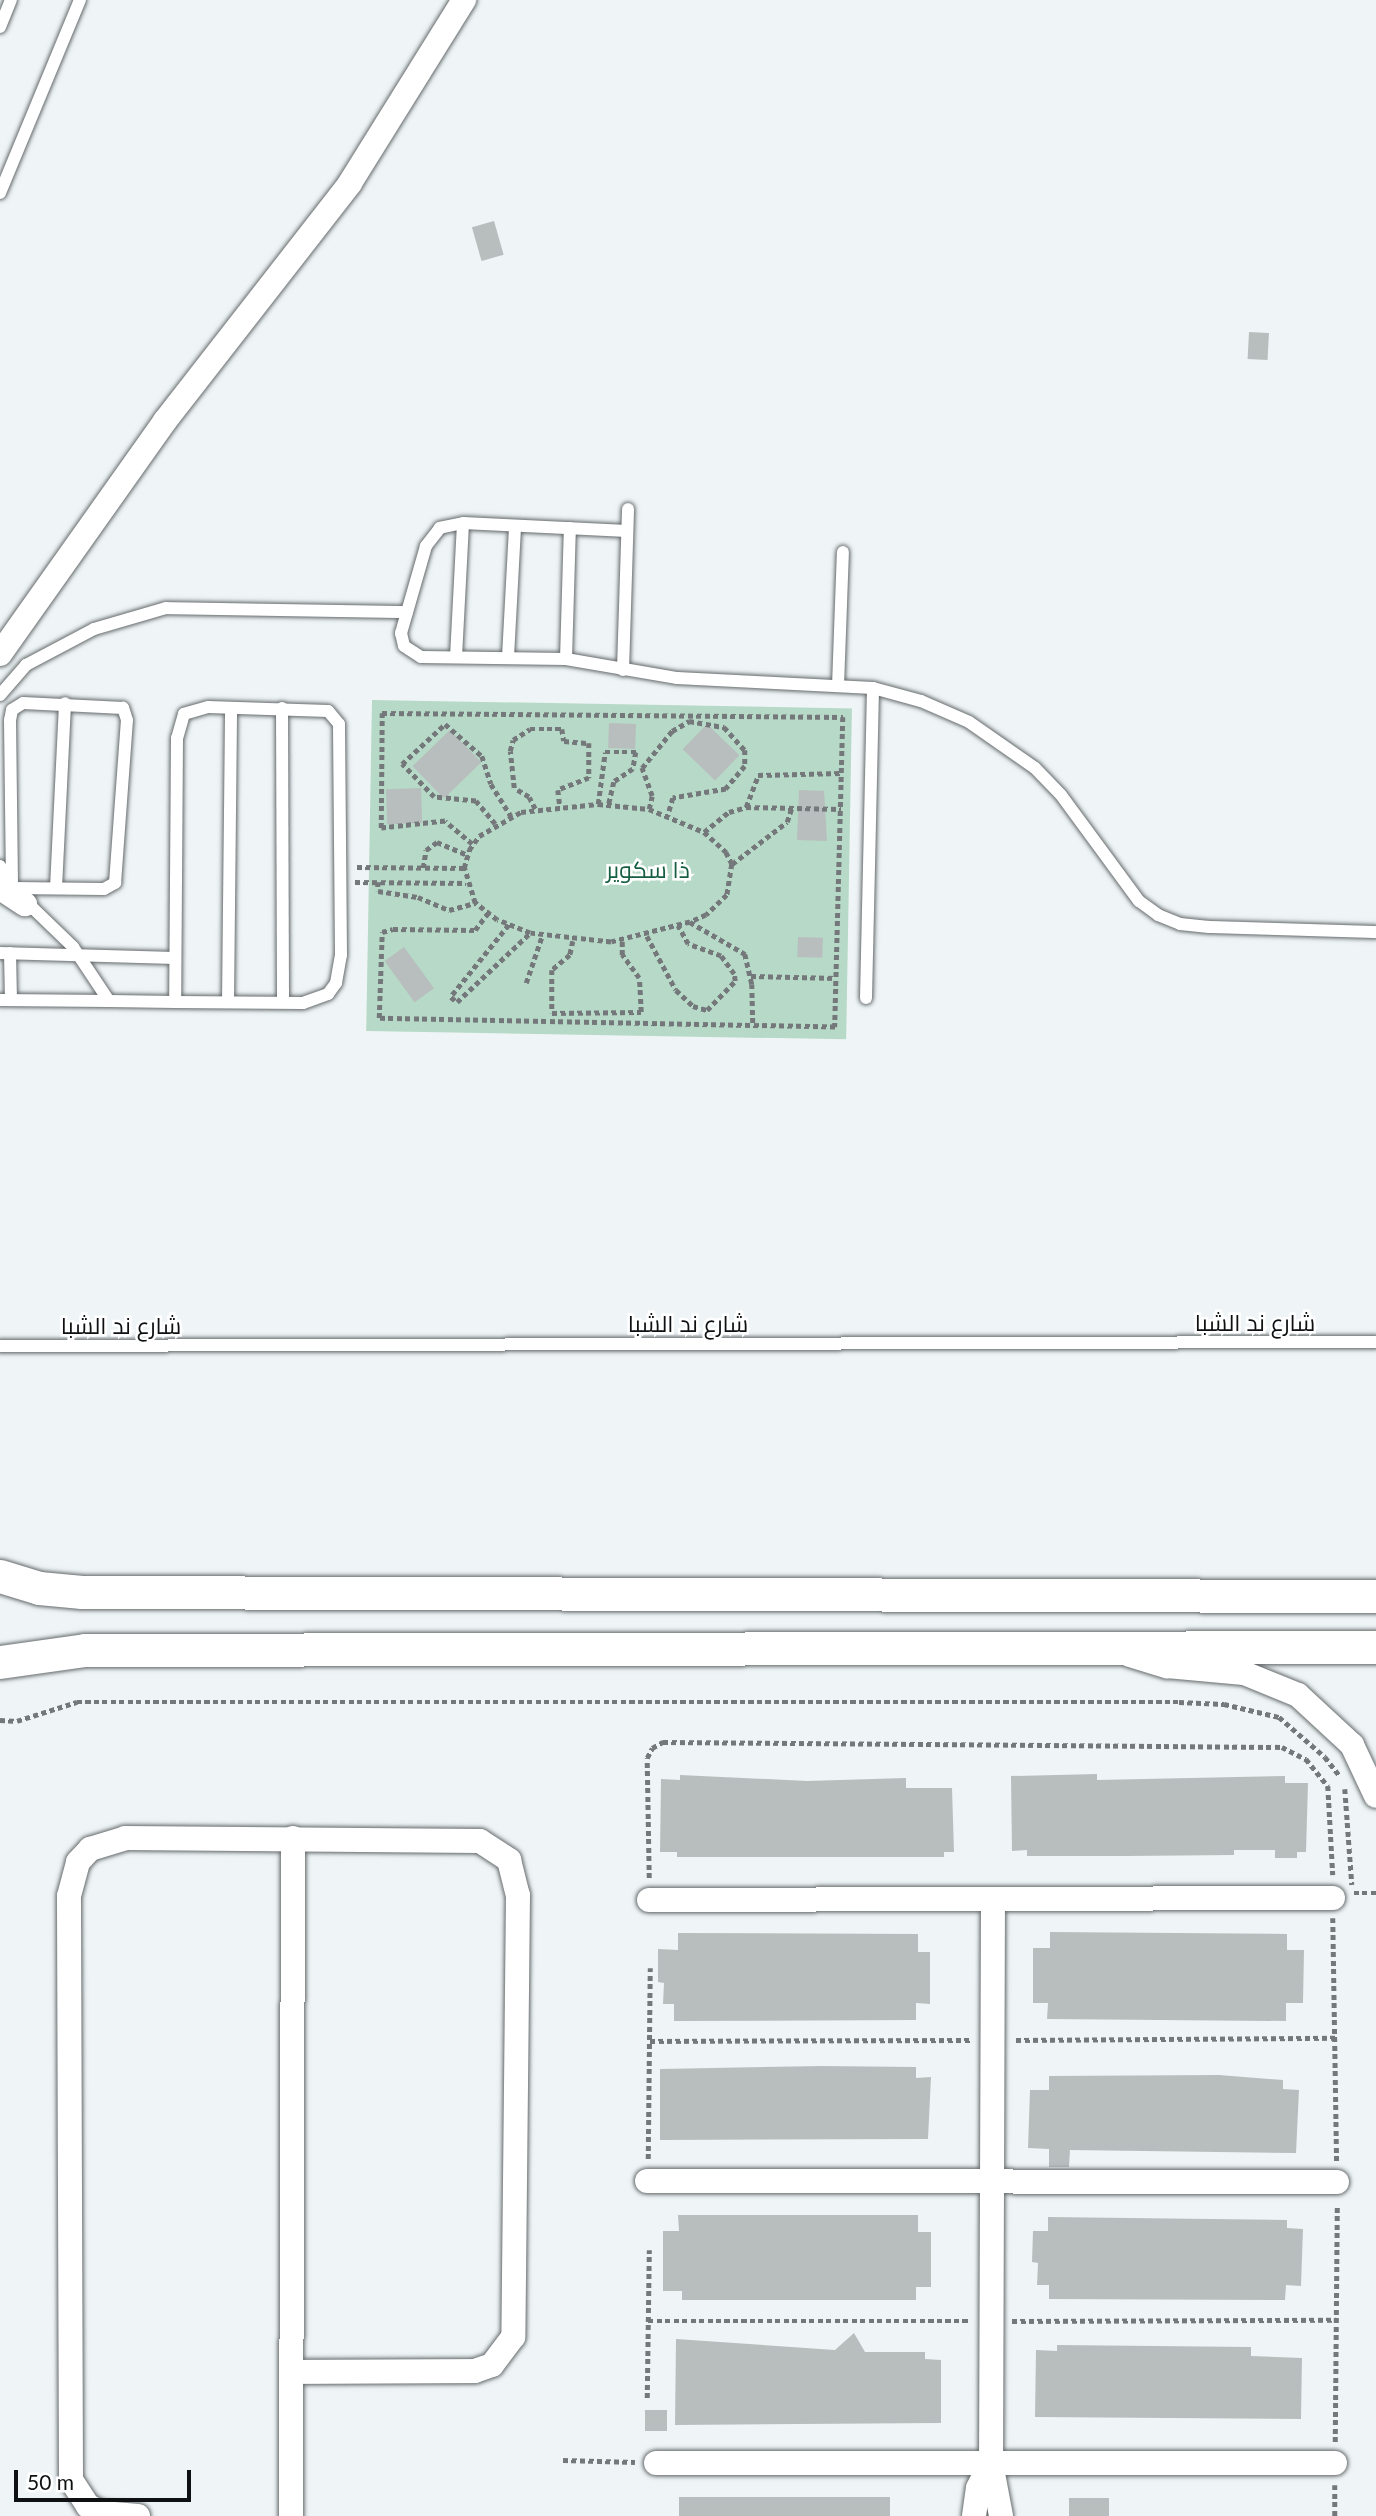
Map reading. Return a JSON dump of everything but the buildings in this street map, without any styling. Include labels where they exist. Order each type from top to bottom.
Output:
[{"type":"main road","points":[[0,1576],[39,1588],[82,1592],[1376,1596]]},
{"type":"main road","points":[[0,1662],[85,1650],[1376,1647]]},
{"type":"street","points":[[0,654],[165,421],[350,183],[464,0]]},
{"type":"street","points":[[1106,1647],[1167,1666],[1244,1673],[1281,1685],[1336,1726],[1365,1767],[1376,1796]]},
{"type":"street","points":[[138,2516],[102,2513],[88,2506],[71,2480],[71,1878],[90,1849],[107,1840],[293,1838],[480,1841],[509,1860],[518,1895],[513,2337],[492,2365],[475,2371],[291,2372]]},
{"type":"street","points":[[292,2516],[293,1838]]},
{"type":"street","points":[[649,1900],[1333,1898]]},
{"type":"street","points":[[993,1899],[991,2463],[1001,2516]]},
{"type":"street","points":[[647,2181],[1337,2182]]},
{"type":"street","points":[[656,2463],[1335,2463]]},
{"type":"street","points":[[974,2516],[978,2488],[991,2463]]},
{"type":"lane","points":[[0,27],[11,0]]},
{"type":"lane","points":[[0,193],[80,0]]},
{"type":"lane","points":[[623,670],[628,509]]},
{"type":"lane","points":[[627,531],[463,523],[440,528],[429,539],[401,633],[408,652],[421,657],[566,659],[677,678],[873,688],[945,710],[1010,748],[1061,794],[1121,879],[1158,915],[1181,924],[1209,927],[1376,932]]},
{"type":"lane","points":[[456,657],[463,523]]},
{"type":"lane","points":[[508,657],[515,526]]},
{"type":"lane","points":[[566,659],[570,528]]},
{"type":"lane","points":[[838,687],[843,552]]},
{"type":"lane","points":[[0,695],[26,665],[94,629],[166,608],[407,612]]},
{"type":"lane","points":[[866,998],[873,688]]},
{"type":"lane","points":[[23,703],[118,705],[127,720],[115,883],[104,889],[57,888],[12,893],[10,714],[23,703]]},
{"type":"lane","points":[[57,888],[65,703]]},
{"type":"lane","points":[[228,1002],[231,708]]},
{"type":"lane","points":[[175,958],[5,953],[6,1000],[175,1002],[283,1002],[317,1000],[336,983],[341,882],[339,724],[328,711],[231,708],[195,709],[184,714],[179,725],[175,1002]]},
{"type":"lane","points":[[282,708],[283,1002]]},
{"type":"lane","points":[[0,866],[12,893],[79,955],[109,1001]]},
{"type":"lane","name":"شارع ند الشبا","points":[[0,1346],[1376,1342]]},
{"type":"path","points":[[472,844],[445,821],[381,828],[382,713],[843,717],[835,1027],[379,1018],[382,932],[393,929],[475,930],[487,914]]},
{"type":"path","points":[[649,810],[652,796],[642,768],[672,732],[689,721],[724,727],[744,750],[745,766],[722,791],[673,798],[668,815]]},
{"type":"path","points":[[495,824],[475,802],[435,797],[402,764],[445,724],[482,756],[491,784],[511,816]]},
{"type":"path","points":[[535,809],[529,797],[514,788],[510,751],[513,740],[530,729],[562,729],[564,741],[590,743],[589,778],[558,790],[560,806]]},
{"type":"path","points":[[598,804],[605,752],[636,752],[633,769],[614,782],[609,804]]},
{"type":"path","points":[[746,807],[752,781],[767,772],[841,773]]},
{"type":"path","points":[[598,804],[668,815],[704,832],[726,852],[732,864],[727,895],[706,915],[648,936],[622,941],[573,942],[530,933],[487,914],[475,902],[466,883],[464,868],[472,844],[495,824],[535,809],[598,804]]},
{"type":"path","points":[[704,832],[729,812],[746,807],[841,809]]},
{"type":"path","points":[[732,864],[787,822],[792,807]]},
{"type":"path","points":[[423,867],[425,850],[437,842],[467,855]]},
{"type":"path","points":[[356,867],[464,868]]},
{"type":"path","points":[[341,882],[466,883]]},
{"type":"path","points":[[378,882],[378,891],[418,897],[449,910],[475,902]]},
{"type":"path","points":[[690,922],[741,950],[751,976],[753,1025]]},
{"type":"path","points":[[509,925],[463,978],[451,996],[457,1002],[530,933]]},
{"type":"path","points":[[648,936],[676,990],[693,1006],[707,1010],[735,981],[734,974],[721,956],[688,944],[678,926]]},
{"type":"path","points":[[526,983],[542,936]]},
{"type":"path","points":[[573,942],[570,956],[552,970],[552,1013],[640,1012],[639,978],[622,955],[622,941]]},
{"type":"path","points":[[751,976],[836,978]]},
{"type":"path","points":[[0,1720],[17,1721],[77,1702],[1224,1704],[1279,1717],[1325,1757],[1345,1784],[1352,1893],[1376,1893]]},
{"type":"path","points":[[649,1900],[648,1758],[652,1748],[663,1742],[1282,1747],[1306,1759],[1331,1794],[1337,2182],[1335,2516]]},
{"type":"path","points":[[647,2181],[650,1968]]},
{"type":"path","points":[[647,2398],[649,2250]]},
{"type":"path","points":[[563,2460],[656,2463]]},
{"type":"green space","name":"ذا سكوير","points":[[372,700],[852,708],[846,1039],[366,1031]]}]
